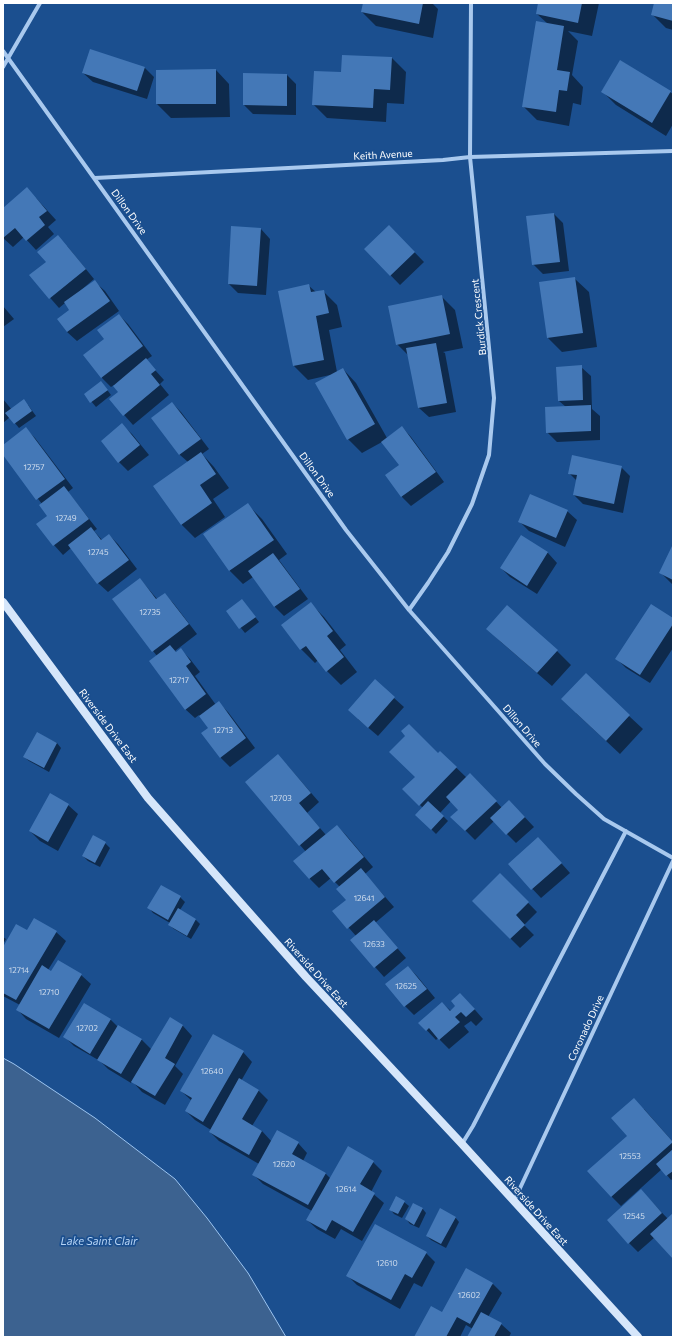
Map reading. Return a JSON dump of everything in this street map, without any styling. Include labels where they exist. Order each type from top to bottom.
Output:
[{"type":"main road","name":"Riverside Drive East","points":[[3,602],[148,798],[306,977],[462,1144],[638,1337]]},
{"type":"street","points":[[3,67],[40,3]]},
{"type":"street","name":"Burdick Crescent","points":[[409,610],[428,584],[448,552],[472,504],[489,455],[494,398],[470,157],[471,3]]},
{"type":"street","name":"Dillon Drive","points":[[3,51],[346,530],[409,610],[545,764],[576,794],[604,819],[673,858]]},
{"type":"street","name":"Keith Avenue","points":[[95,178],[470,157],[673,151]]},
{"type":"street","points":[[462,1144],[473,1126],[626,831]]},
{"type":"street","name":"Coronado Drive","points":[[514,1202],[673,862]]},
{"type":"water","name":"Lake Saint Clair","points":[[3,1058],[95,1118],[175,1179],[207,1218],[248,1273],[286,1337],[3,1337]]},
{"type":"building","points":[[363,3],[423,3],[419,24],[361,12]]},
{"type":"building","points":[[538,3],[582,3],[578,23],[536,14]]},
{"type":"building","points":[[654,3],[673,3],[673,21],[651,15]]},
{"type":"building","points":[[536,21],[564,26],[557,70],[570,72],[567,91],[559,90],[556,112],[522,107]]},
{"type":"building","points":[[90,49],[145,67],[137,91],[82,73]]},
{"type":"building","points":[[342,55],[392,57],[390,90],[374,89],[373,108],[312,105],[314,71],[341,72]]},
{"type":"building","points":[[620,60],[671,91],[652,123],[601,92]]},
{"type":"building","points":[[216,69],[216,104],[156,104],[156,70]]},
{"type":"building","points":[[243,73],[287,74],[287,106],[243,105]]},
{"type":"building","points":[[27,187],[47,211],[39,217],[45,225],[26,241],[15,228],[3,238],[3,208]]},
{"type":"building","points":[[554,213],[560,262],[532,265],[526,216]]},
{"type":"building","points":[[389,225],[415,252],[390,276],[364,249]]},
{"type":"building","points":[[231,226],[261,228],[257,286],[228,284]]},
{"type":"building","points":[[58,235],[86,269],[49,299],[29,275],[46,262],[37,252]]},
{"type":"building","points":[[575,277],[583,333],[547,338],[539,282]]},
{"type":"building","points":[[95,280],[110,301],[67,332],[57,319],[69,310],[64,302]]},
{"type":"building","points":[[309,284],[311,292],[324,290],[329,313],[316,316],[324,360],[293,366],[278,291]]},
{"type":"building","points":[[442,295],[450,334],[396,345],[388,306]]},
{"type":"building","points":[[119,314],[143,346],[101,378],[83,355],[104,339],[97,330]]},
{"type":"building","points":[[436,343],[447,403],[418,408],[406,348]]},
{"type":"building","points":[[146,358],[156,370],[151,374],[160,385],[123,416],[109,399],[118,392],[113,386]]},
{"type":"building","points":[[582,365],[583,400],[558,401],[556,367]]},
{"type":"building","points":[[343,368],[375,424],[347,440],[315,383]]},
{"type":"building","points":[[101,381],[108,390],[90,403],[84,394]]},
{"type":"building","points":[[24,399],[32,411],[14,424],[5,413]]},
{"type":"building","points":[[172,402],[201,439],[179,455],[151,418]]},
{"type":"building","points":[[591,405],[591,431],[546,433],[545,407]]},
{"type":"building","points":[[122,423],[140,445],[118,463],[101,441]]},
{"type":"building","points":[[402,426],[436,472],[401,497],[385,475],[399,465],[381,442]]},
{"type":"building","points":[[26,427],[65,479],[36,500],[3,455],[3,445]]},
{"type":"building","points":[[201,452],[216,474],[200,485],[212,503],[181,525],[153,486]]},
{"type":"building","points":[[572,455],[622,466],[614,504],[573,495],[577,475],[568,474]]},
{"type":"building","points":[[64,486],[89,519],[53,546],[36,524],[47,516],[39,505]]},
{"type":"building","points":[[530,494],[568,510],[556,538],[518,522]]},
{"type":"building","points":[[248,503],[274,540],[229,571],[203,534]]},
{"type":"building","points":[[91,527],[101,540],[109,534],[129,560],[97,584],[68,545]]},
{"type":"building","points":[[521,535],[548,552],[527,586],[500,568]]},
{"type":"building","points":[[673,544],[673,580],[659,573]]},
{"type":"building","points":[[273,553],[300,589],[274,607],[248,571]]},
{"type":"building","points":[[140,578],[156,599],[165,593],[189,624],[152,652],[112,599]]},
{"type":"building","points":[[242,599],[256,617],[239,629],[226,611]]},
{"type":"building","points":[[311,602],[333,631],[327,636],[344,657],[326,672],[306,646],[300,650],[281,625]]},
{"type":"building","points":[[651,604],[673,618],[673,624],[640,675],[615,659]]},
{"type":"building","points":[[507,605],[558,650],[537,673],[486,629]]},
{"type":"building","points":[[170,645],[176,652],[181,648],[191,662],[186,666],[206,694],[185,710],[149,661]]},
{"type":"building","points":[[586,673],[630,715],[606,741],[561,699]]},
{"type":"building","points":[[375,679],[395,697],[368,728],[348,710]]},
{"type":"building","points":[[219,701],[246,738],[220,758],[201,733],[208,728],[199,716]]},
{"type":"building","points":[[409,724],[438,753],[440,751],[457,767],[419,806],[402,789],[415,777],[389,752],[405,736],[401,731]]},
{"type":"building","points":[[37,732],[57,743],[44,768],[23,757]]},
{"type":"building","points":[[278,754],[311,793],[299,803],[320,828],[299,846],[245,782]]},
{"type":"building","points":[[470,773],[497,801],[465,831],[450,817],[458,810],[446,797]]},
{"type":"building","points":[[50,793],[69,804],[48,842],[29,831]]},
{"type":"building","points":[[509,800],[525,817],[506,835],[490,818]]},
{"type":"building","points":[[428,801],[444,816],[431,830],[415,815]]},
{"type":"building","points":[[337,825],[364,857],[334,883],[322,869],[309,879],[293,861]]},
{"type":"building","points":[[93,835],[106,842],[95,863],[82,856]]},
{"type":"building","points":[[538,837],[562,863],[531,890],[508,864]]},
{"type":"building","points":[[361,868],[385,897],[347,929],[332,911],[346,900],[336,889]]},
{"type":"building","points":[[500,873],[529,902],[516,915],[525,925],[510,939],[472,901]]},
{"type":"building","points":[[161,885],[181,896],[168,920],[147,908]]},
{"type":"building","points":[[178,908],[196,919],[187,936],[168,925]]},
{"type":"building","points":[[34,918],[57,931],[16,1000],[3,993],[3,947],[16,924],[27,930]]},
{"type":"building","points":[[374,920],[398,948],[374,968],[350,940]]},
{"type":"building","points":[[58,960],[82,974],[49,1029],[16,1010],[42,965],[51,971]]},
{"type":"building","points":[[408,966],[427,989],[404,1007],[385,984]]},
{"type":"building","points":[[460,993],[475,1009],[466,1017],[461,1012],[455,1017],[460,1022],[439,1040],[429,1028],[426,1031],[418,1023],[442,1002],[450,1011],[455,1006],[451,1001]]},
{"type":"building","points":[[84,1003],[111,1019],[90,1054],[63,1037]]},
{"type":"building","points":[[170,1017],[183,1025],[165,1058],[175,1064],[155,1096],[131,1082]]},
{"type":"building","points":[[118,1025],[142,1039],[121,1074],[97,1060]]},
{"type":"building","points":[[213,1034],[244,1051],[203,1122],[185,1111],[192,1098],[180,1091]]},
{"type":"building","points":[[239,1078],[259,1090],[242,1119],[262,1131],[249,1155],[209,1132]]},
{"type":"building","points":[[634,1098],[673,1142],[611,1197],[587,1171],[627,1136],[611,1118]]},
{"type":"building","points":[[277,1130],[299,1142],[292,1154],[326,1173],[308,1205],[252,1175]]},
{"type":"building","points":[[348,1146],[374,1161],[360,1184],[375,1193],[353,1232],[332,1220],[326,1231],[306,1220]]},
{"type":"building","points":[[673,1149],[673,1171],[666,1176],[656,1164]]},
{"type":"building","points":[[641,1189],[662,1213],[628,1244],[607,1220]]},
{"type":"building","points":[[396,1196],[405,1201],[398,1214],[389,1210]]},
{"type":"building","points":[[413,1203],[423,1208],[414,1225],[405,1219]]},
{"type":"building","points":[[440,1208],[456,1217],[441,1244],[426,1236]]},
{"type":"building","points":[[673,1213],[673,1259],[650,1234]]},
{"type":"building","points":[[375,1224],[427,1252],[412,1278],[405,1274],[391,1300],[346,1276]]},
{"type":"building","points":[[466,1268],[493,1283],[470,1324],[457,1317],[446,1337],[414,1337],[431,1306],[442,1312]]},
{"type":"building","points":[[481,1312],[502,1323],[494,1337],[467,1337]]}]
